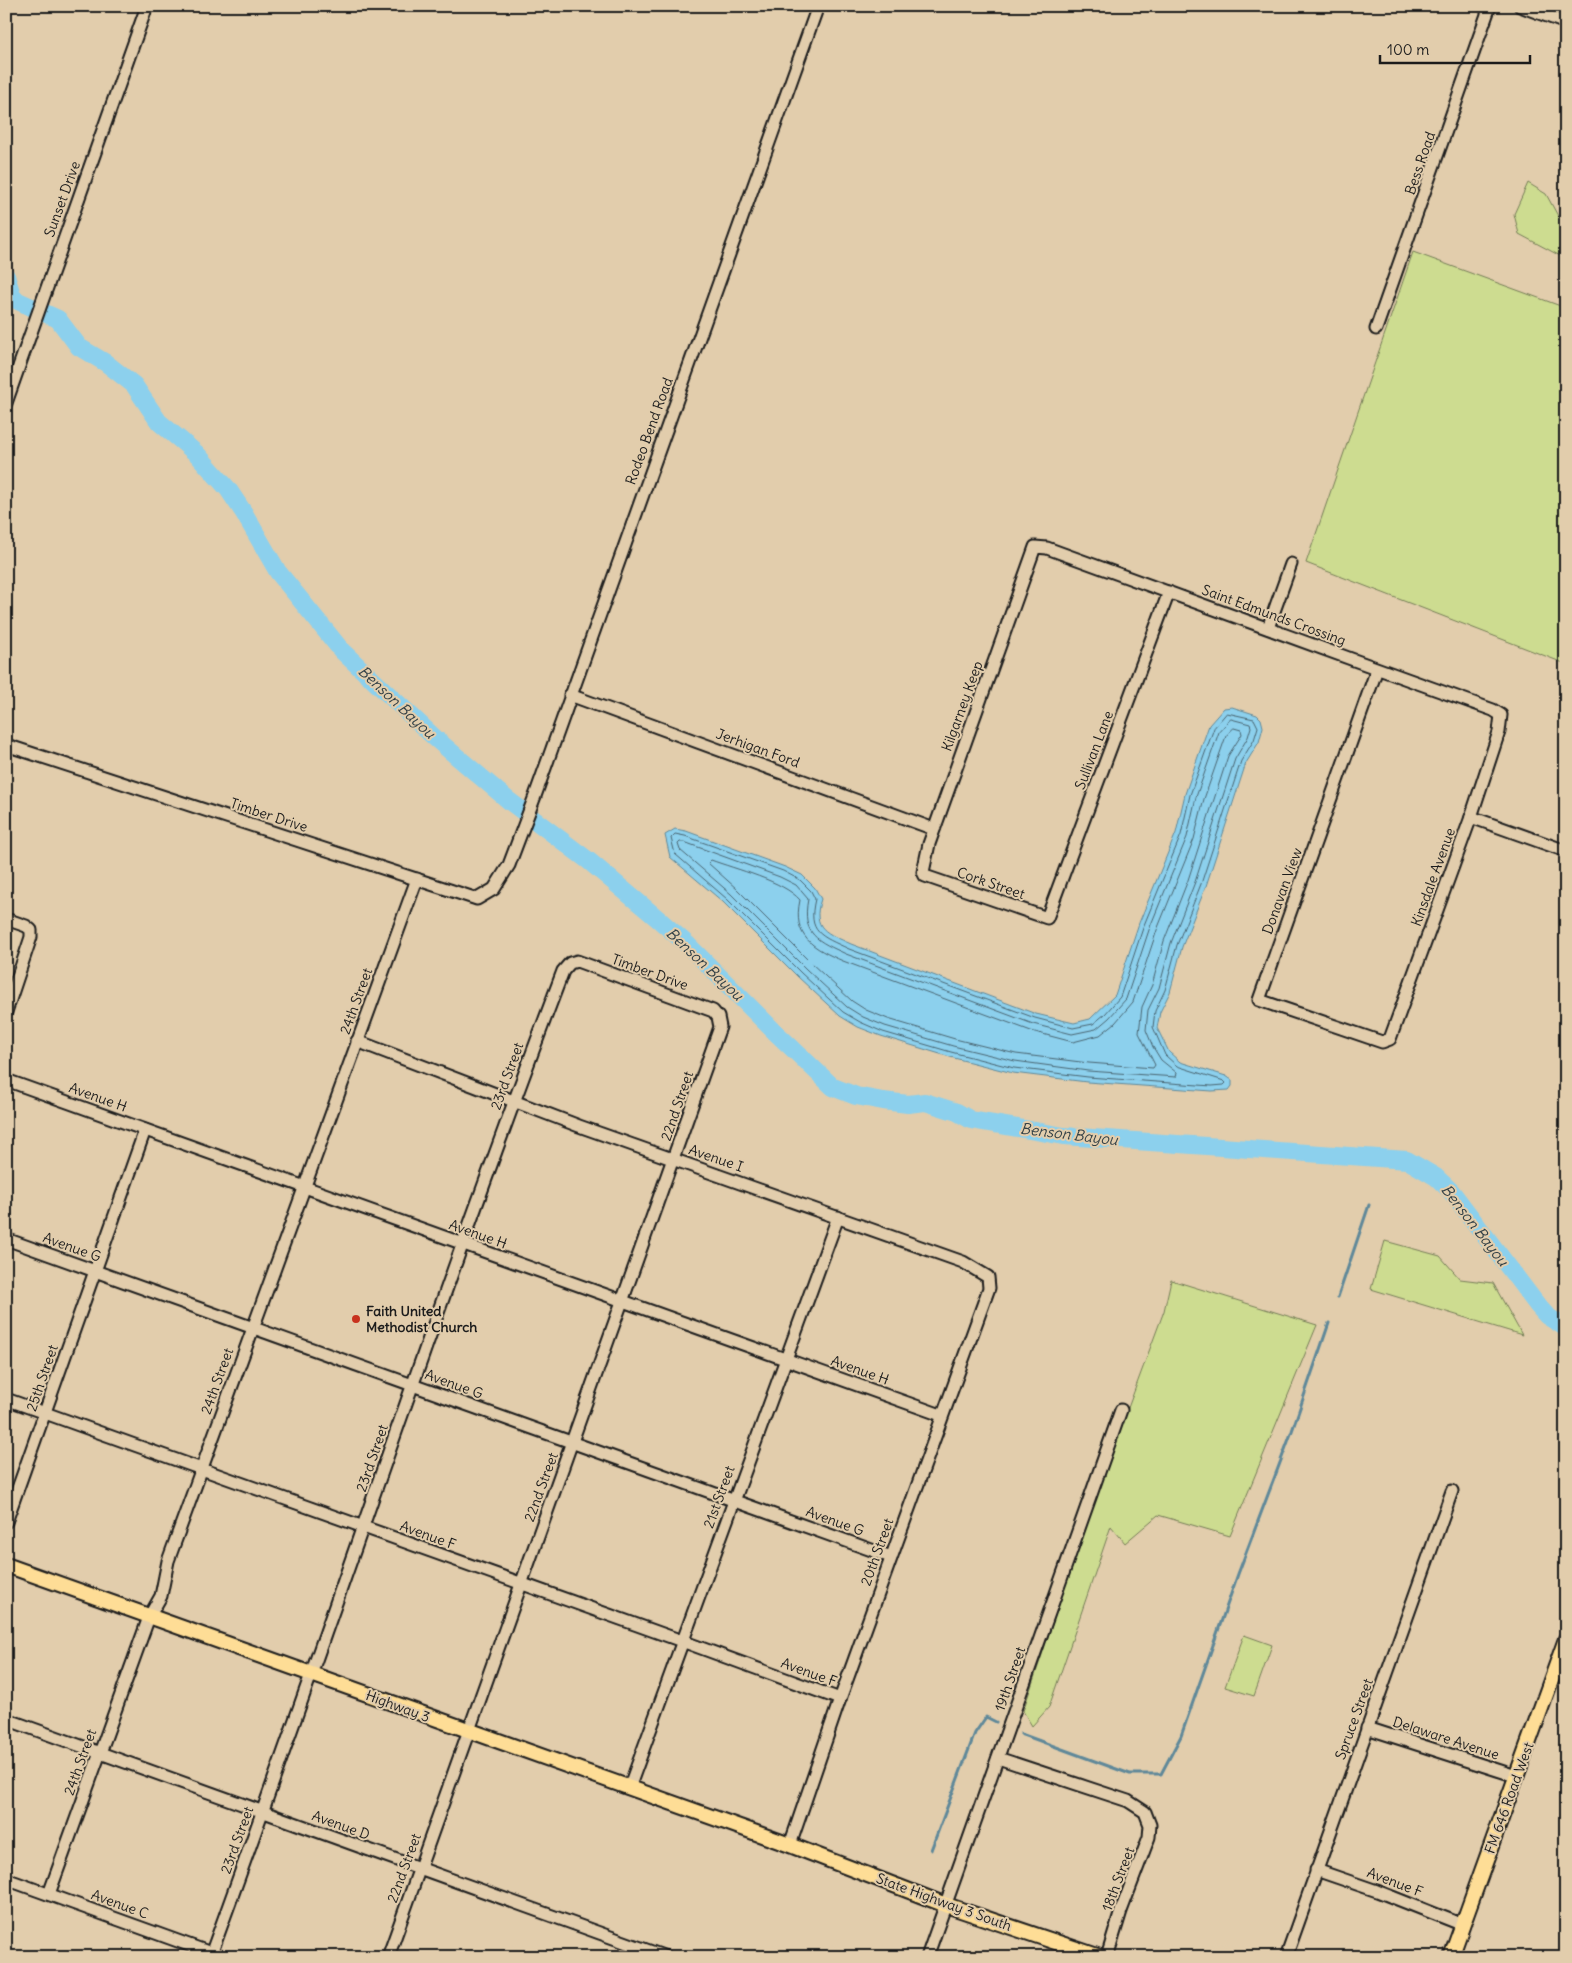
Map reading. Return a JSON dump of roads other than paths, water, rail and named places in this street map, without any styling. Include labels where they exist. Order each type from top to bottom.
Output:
[{"type":"main road","name":"Highway 3","points":[[6,1565],[790,1845]]},
{"type":"main road","name":"FM 646 Road West","points":[[1451,1957],[1566,1640]]},
{"type":"main road","name":"State Highway 3 South","points":[[790,1845],[946,1905],[1100,1957]]},
{"type":"street","name":"Sunset Drive","points":[[6,403],[147,6]]},
{"type":"street","name":"Rodeo Bend Road","points":[[509,865],[818,6]]},
{"type":"street","name":"Bess Road","points":[[1376,329],[1490,6]]},
{"type":"street","points":[[1520,6],[1566,23]]},
{"type":"street","name":"Saint Edmunds Crossing","points":[[1035,547],[1047,548],[1169,592],[1493,710],[1501,716]]},
{"type":"street","name":"Kilgarney Keep","points":[[925,876],[923,872],[924,861],[934,829],[1035,547]]},
{"type":"street","points":[[1268,628],[1291,564]]},
{"type":"street","name":"Sullivan Lane","points":[[1047,918],[1169,592]]},
{"type":"street","name":"Donavan View","points":[[1377,669],[1258,1000],[1382,1042]]},
{"type":"street","name":"Jerhigan Ford","points":[[570,695],[934,829]]},
{"type":"street","name":"Kinsdale Avenue","points":[[1382,1042],[1390,1039],[1471,817],[1499,732],[1501,716]]},
{"type":"street","name":"Timber Drive","points":[[6,745],[477,899],[494,889],[509,865]]},
{"type":"street","points":[[1471,817],[1566,851]]},
{"type":"street","name":"Cork Street","points":[[925,876],[1047,918]]},
{"type":"street","name":"24th Street","points":[[49,1894],[148,1616],[160,1596],[168,1561],[417,879]]},
{"type":"street","points":[[6,919],[26,926],[31,930],[31,937],[6,1012]]},
{"type":"street","name":"Timber Drive","points":[[563,971],[570,963],[577,961],[586,964],[714,1011],[718,1017],[720,1027]]},
{"type":"street","name":"23rd Street","points":[[215,1956],[263,1812],[462,1244],[563,971]]},
{"type":"street","name":"22nd Street","points":[[388,1957],[720,1027]]},
{"type":"street","name":"Avenue I","points":[[357,1041],[514,1101],[963,1262],[981,1272]]},
{"type":"street","name":"Avenue H","points":[[6,1080],[941,1415]]},
{"type":"street","name":"25th Street","points":[[6,1522],[46,1414],[144,1130]]},
{"type":"street","name":"21st Street","points":[[629,1788],[838,1217]]},
{"type":"street","name":"Avenue G","points":[[6,1239],[891,1557]]},
{"type":"street","name":"20th Street","points":[[790,1845],[941,1415],[989,1288],[988,1277],[981,1272]]},
{"type":"street","name":"Avenue F","points":[[6,1399],[840,1699]]},
{"type":"street","name":"19th Street","points":[[927,1957],[1120,1410]]},
{"type":"street","name":"Spruce Street","points":[[1286,1957],[1452,1491]]},
{"type":"street","name":"Avenue D","points":[[6,1719],[666,1957]]},
{"type":"street","name":"Delaware Avenue","points":[[1367,1728],[1516,1776]]},
{"type":"street","name":"18th Street","points":[[998,1758],[1122,1799],[1145,1812],[1150,1825],[1149,1837],[1121,1911],[1107,1957]]},
{"type":"street","name":"Avenue F","points":[[1316,1870],[1377,1891],[1463,1925]]},
{"type":"street","name":"Avenue C","points":[[6,1879],[215,1956]]},
{"type":"water","points":[[1232,707],[1257,715],[1261,719],[1263,727],[1259,742],[1246,763],[1206,886],[1182,947],[1170,992],[1160,1012],[1157,1028],[1169,1052],[1180,1062],[1226,1076],[1232,1080],[1232,1086],[1229,1090],[1212,1091],[1087,1082],[1013,1073],[950,1057],[858,1027],[840,1016],[723,902],[670,857],[665,835],[675,829],[686,831],[785,867],[802,875],[815,888],[821,899],[818,909],[820,924],[823,929],[835,937],[1036,1014],[1074,1023],[1090,1019],[1115,995],[1139,923],[1176,833],[1185,794],[1209,725],[1224,708]]},
{"type":"waterway","name":"Benson Bayou","points":[[6,276],[12,295],[18,301],[58,319],[79,347],[106,363],[134,385],[159,422],[197,454],[228,489],[278,572],[342,651],[435,738],[508,800],[589,861],[688,945],[833,1087],[856,1096],[883,1101],[908,1104],[925,1102],[957,1112],[971,1120],[1064,1136],[1407,1160],[1436,1177],[1451,1191],[1538,1306],[1547,1316],[1566,1328]]},
{"type":"waterway","name":"Benson Bayou","points":[[1366,1156],[1367,1160]]},
{"type":"waterway","points":[[1338,1297],[1369,1205]]},
{"type":"waterway","points":[[1021,1734],[1130,1774],[1161,1774],[1181,1736],[1238,1574],[1292,1431],[1329,1323]]},
{"type":"waterway","points":[[931,1850],[975,1733],[986,1717],[996,1722]]},
{"type":"place","name":"Faith United Methodist Church","points":[[356,1319]]}]
